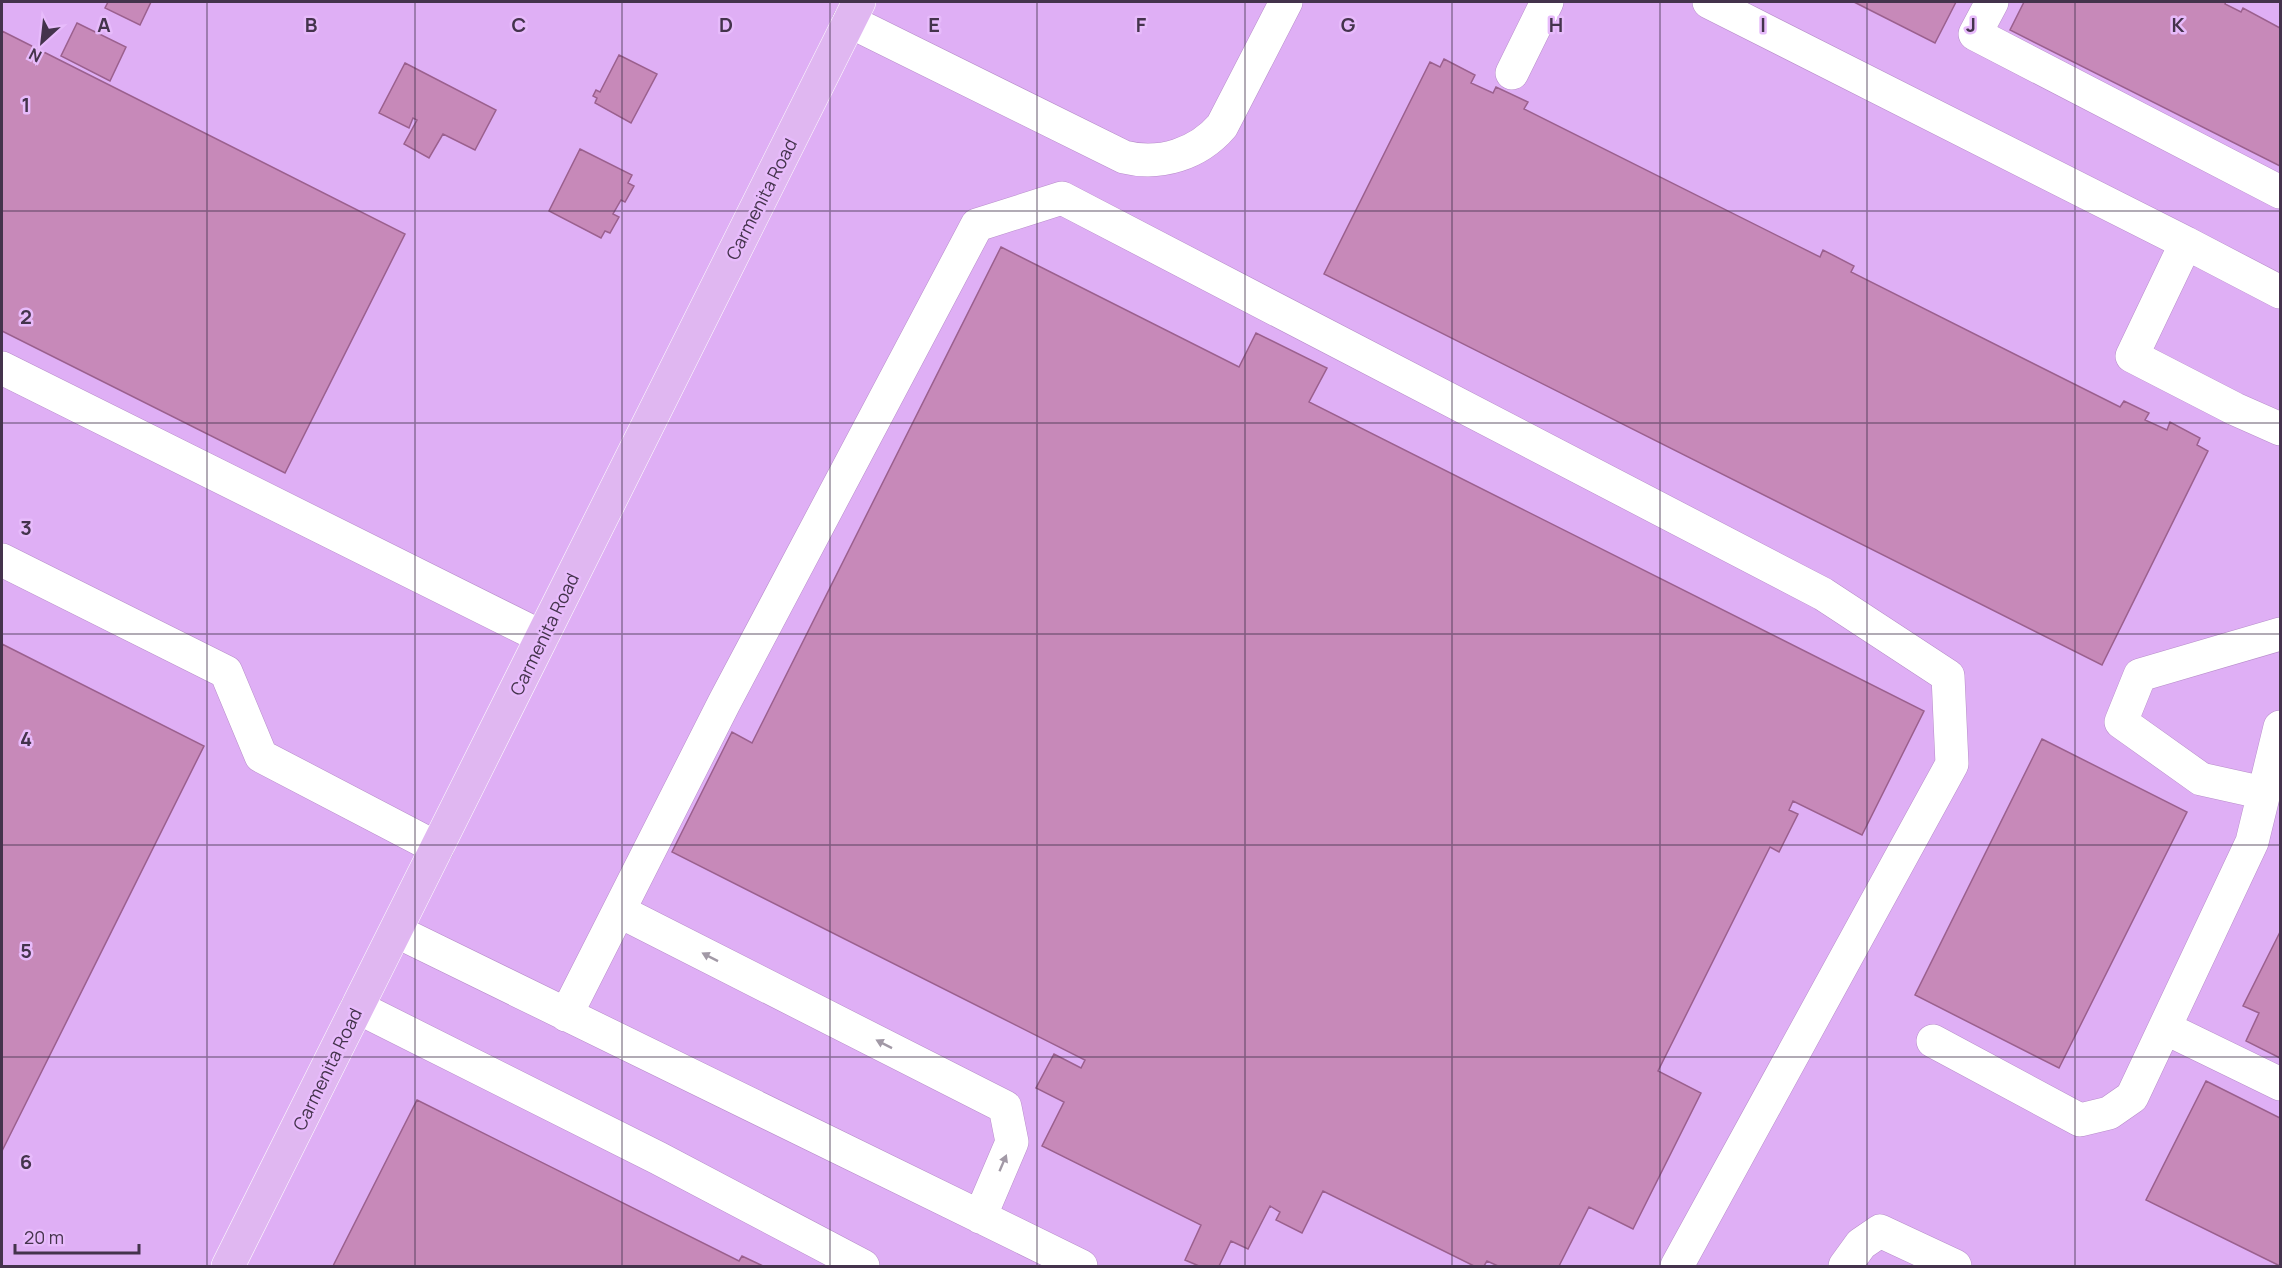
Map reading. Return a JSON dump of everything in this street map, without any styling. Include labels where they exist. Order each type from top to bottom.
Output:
[{"type":"main road","name":"Carmenita Road","points":[[228,1266],[854,11]]},
{"type":"lane","points":[[854,11],[1124,157],[1147,160],[1176,156],[1191,150],[1216,133],[1228,118],[1287,2]]},
{"type":"lane","points":[[1512,73],[1547,2]]},
{"type":"lane","points":[[1709,2],[2280,292]]},
{"type":"lane","points":[[1992,2],[1975,34],[2280,192]]},
{"type":"lane","points":[[567,1015],[724,703],[976,225],[1062,198],[1822,594],[1948,676],[1952,764],[1677,1266]]},
{"type":"lane","points":[[2186,243],[2132,356],[2235,409],[2280,429]]},
{"type":"lane","points":[[2,369],[542,637]]},
{"type":"lane","points":[[2,560],[226,672],[261,756],[437,848]]},
{"type":"lane","points":[[2264,793],[2201,778],[2121,722],[2140,675],[2280,634]]},
{"type":"lane","points":[[1933,1041],[2080,1120],[2109,1113],[2132,1096],[2252,842],[2280,727]]},
{"type":"lane","points":[[619,911],[1005,1107],[1012,1142],[980,1217]]},
{"type":"lane","points":[[396,931],[1081,1266]]},
{"type":"lane","points":[[357,1007],[658,1158],[863,1266]]},
{"type":"lane","points":[[2165,1028],[2280,1084]]},
{"type":"lane","points":[[1845,1266],[1861,1244],[1881,1231],[1955,1266]]},
{"type":"shaded area","points":[[2,2],[2280,2],[2280,1266],[2,1266]]},
{"type":"building","points":[[108,2],[151,2],[140,25],[105,8]]},
{"type":"building","points":[[1854,2],[1956,2],[1935,43]]},
{"type":"building","points":[[2024,2],[2226,2],[2225,4],[2241,12],[2243,8],[2280,28],[2280,166],[2010,30]]},
{"type":"building","points":[[77,23],[126,47],[110,81],[61,56]]},
{"type":"building","points":[[2,31],[405,234],[285,473],[2,331]]},
{"type":"building","points":[[619,55],[657,74],[631,123],[595,103],[597,98],[593,96],[596,90],[600,92]]},
{"type":"building","points":[[1444,59],[1475,75],[1471,83],[1493,93],[1496,87],[1528,102],[1524,109],[1820,257],[1823,250],[1854,266],[1851,272],[2120,407],[2124,401],[2149,413],[2145,420],[2167,430],[2170,422],[2200,438],[2197,445],[2208,451],[2102,665],[1324,274],[1430,62],[1440,67]]},
{"type":"building","points":[[405,63],[496,110],[475,150],[443,134],[429,158],[404,144],[417,120],[413,118],[409,128],[379,113]]},
{"type":"building","points":[[580,149],[632,175],[628,183],[634,186],[625,202],[621,200],[613,214],[619,217],[610,233],[605,231],[601,238],[549,211]]},
{"type":"building","points":[[1001,247],[1239,367],[1256,333],[1327,368],[1309,402],[1924,711],[1862,835],[1793,801],[1789,810],[1798,814],[1779,852],[1770,847],[1658,1071],[1701,1093],[1633,1229],[1589,1207],[1559,1266],[1498,1266],[1487,1261],[1484,1266],[1474,1266],[1323,1191],[1302,1233],[1276,1220],[1280,1212],[1270,1206],[1248,1249],[1231,1241],[1219,1266],[1199,1266],[1185,1260],[1201,1225],[1042,1146],[1064,1102],[1036,1088],[1054,1054],[1081,1068],[1085,1060],[672,852],[732,732],[752,743]]},
{"type":"building","points":[[2,644],[204,746],[2,1151]]},
{"type":"building","points":[[2042,739],[2187,812],[2059,1068],[1915,995]]},
{"type":"building","points":[[2280,932],[2280,1058],[2246,1041],[2259,1013],[2243,1006]]},
{"type":"building","points":[[2206,1081],[2280,1118],[2280,1266],[2146,1200]]},
{"type":"building","points":[[417,1100],[739,1261],[742,1256],[763,1266],[333,1266]]}]
